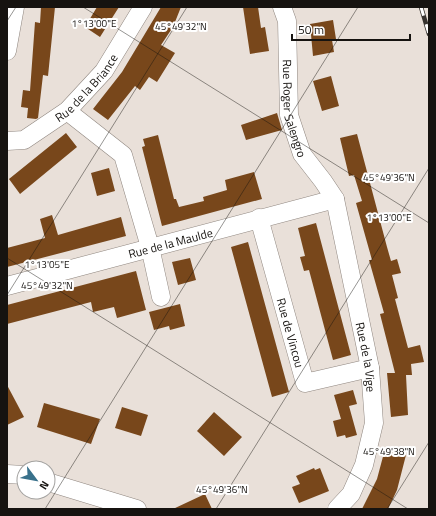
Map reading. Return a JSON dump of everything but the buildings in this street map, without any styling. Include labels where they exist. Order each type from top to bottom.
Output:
[{"type":"street","points":[[7,51],[15,7]]},
{"type":"street","name":"Rue de la Briance","points":[[7,141],[24,140],[67,111],[104,71],[143,7]]},
{"type":"street","name":"Rue Roger Salengro","points":[[282,7],[287,21],[289,116],[302,154],[335,199]]},
{"type":"street","points":[[67,111],[123,155],[150,247],[161,296]]},
{"type":"street","name":"Rue de la Maulde","points":[[7,286],[335,199]]},
{"type":"street","name":"Rue de la Vige","points":[[335,199],[370,368],[374,423],[364,465],[351,494],[337,509]]},
{"type":"street","name":"Rue de Vincou","points":[[259,218],[305,383],[370,368]]},
{"type":"street","points":[[56,484],[137,509]]},
{"type":"railway","points":[[421,7],[429,34]]}]
